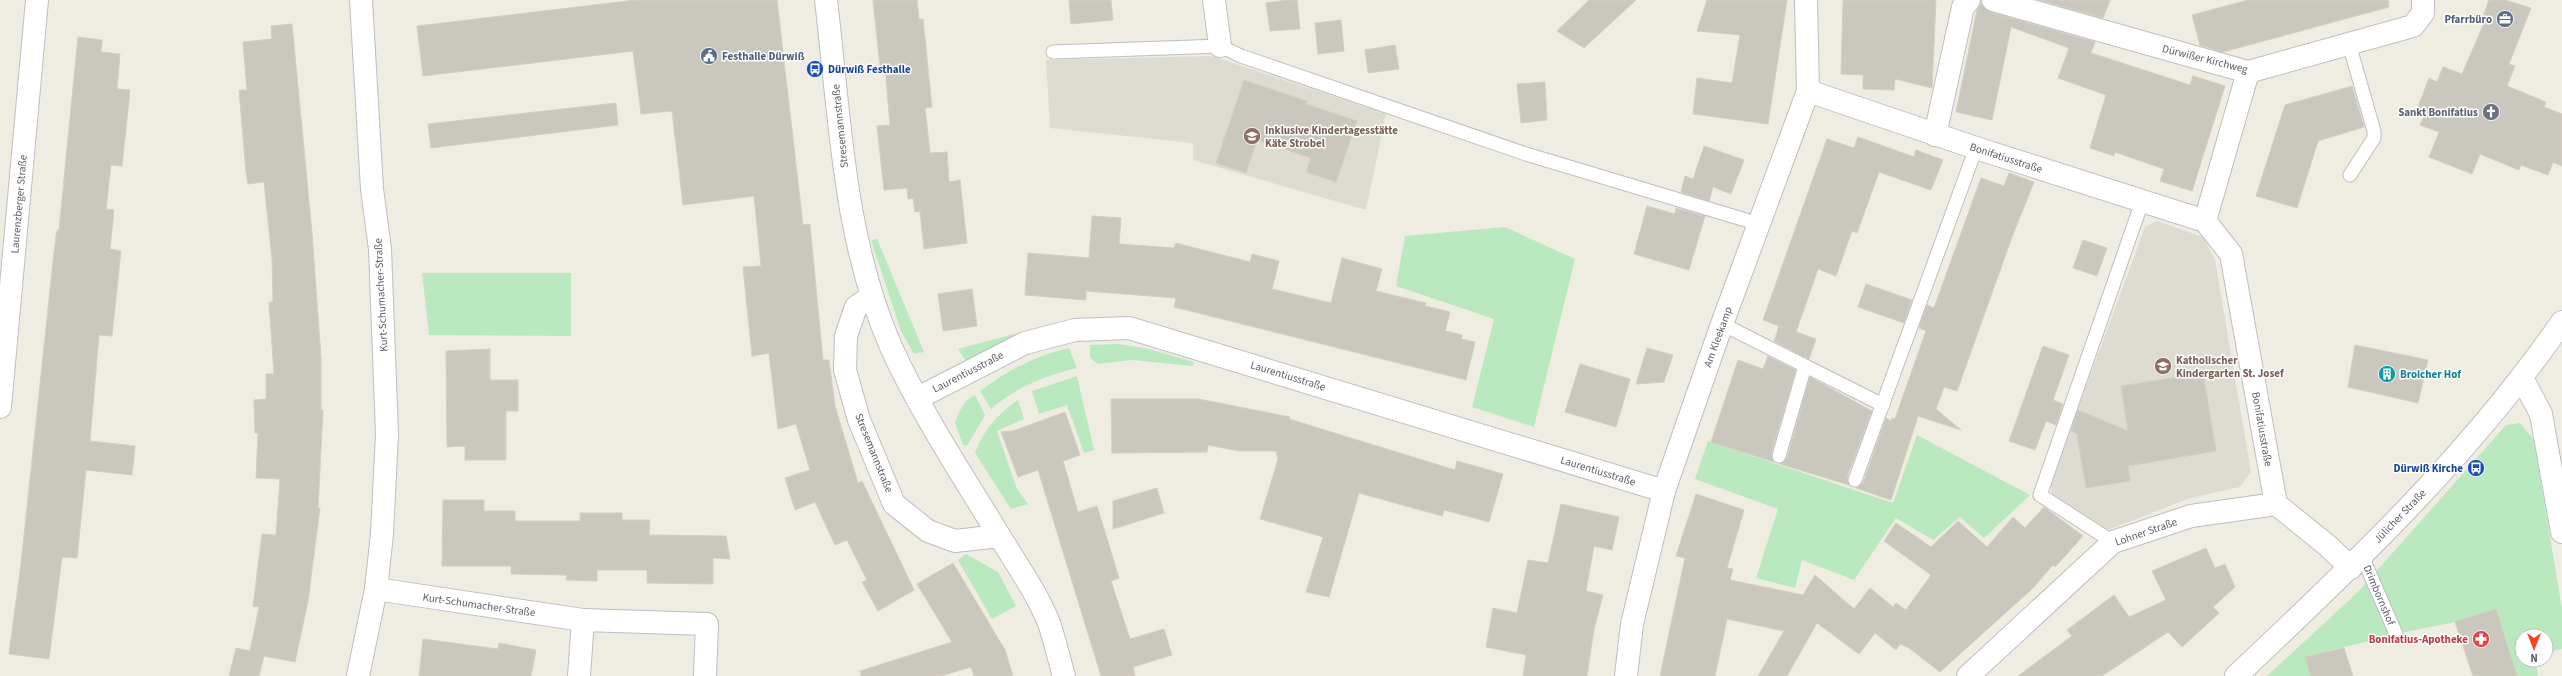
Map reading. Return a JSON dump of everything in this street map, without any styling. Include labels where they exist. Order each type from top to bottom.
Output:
[{"type":"street","name":"Laurenzberger Straße","points":[[0,407],[37,0]]},
{"type":"street","name":"Kurt-Schumacher-Straße","points":[[358,676],[376,590],[382,534],[387,434],[380,249],[372,189],[361,0]]},
{"type":"street","name":"Stresemannstraße","points":[[826,0],[845,180],[855,235],[871,297],[892,348],[918,398],[1000,536],[1048,622],[1064,676]]},
{"type":"street","points":[[1214,0],[1220,46]]},
{"type":"street","name":"Am Kleekamp","points":[[1626,676],[1632,624],[1664,491],[1722,324],[1808,91],[1806,0]]},
{"type":"street","points":[[1935,135],[1963,6],[1969,0]]},
{"type":"street","name":"Dürwißer Kirchweg","points":[[1993,0],[2248,72],[2413,26],[2423,13],[2423,0]]},
{"type":"street","points":[[2205,221],[2248,72]]},
{"type":"street","name":"Bonifatiusstraße","points":[[1808,91],[1935,135],[2205,221],[2231,254],[2276,504]]},
{"type":"street","name":"Stresemannstraße","points":[[871,297],[856,307],[846,336],[845,370],[859,420],[894,504],[928,531],[955,541],[1000,536]]},
{"type":"street","name":"Jülicher Straße","points":[[2236,676],[2356,562],[2418,498],[2522,378],[2562,322]]},
{"type":"street","name":"Laurentiusstraße","points":[[918,398],[1025,343],[1075,330],[1129,328],[1664,491]]},
{"type":"street","points":[[2522,378],[2541,414],[2562,532]]},
{"type":"street","points":[[2276,504],[2328,546],[2356,562]]},
{"type":"street","name":"Lohner Straße","points":[[1968,676],[2113,542],[2191,516],[2276,504]]},
{"type":"street","name":"Kurt-Schumacher-Straße","points":[[376,590],[582,620],[707,624],[705,676]]},
{"type":"street","points":[[579,676],[582,620]]},
{"type":"lane","points":[[2349,44],[2374,130],[2374,138],[2350,175]]},
{"type":"lane","points":[[1053,52],[1220,46],[1241,56],[1526,154],[1759,224]]},
{"type":"lane","points":[[1855,480],[1976,148]]},
{"type":"lane","points":[[2113,542],[2040,495],[2142,202]]},
{"type":"lane","points":[[1722,324],[1883,405]]},
{"type":"lane","points":[[1779,456],[1804,366]]},
{"type":"lane","name":"Drimbornshof","points":[[2356,562],[2396,634]]},
{"type":"shaded area","name":"Inklusive Kindertagesstätte Käte Strobel","points":[[1212,56],[1386,114],[1366,210],[1193,160],[1193,143],[1050,128],[1046,60]]},
{"type":"shaded area","name":"Katholischer Kindergarten St. Josef","points":[[2157,221],[2203,237],[2215,260],[2251,472],[2240,487],[2190,498],[2108,530],[2052,494],[2050,484],[2145,227]]},
{"type":"green space","points":[[1505,227],[1575,259],[1534,427],[1472,407],[1494,319],[1396,286],[1405,236]]},
{"type":"green space","points":[[877,239],[924,352],[914,354],[901,331],[871,240]]},
{"type":"green space","points":[[422,273],[571,273],[571,336],[429,335]]},
{"type":"green space","points":[[1014,334],[1017,343],[967,363],[958,349]]},
{"type":"green space","points":[[1117,344],[1145,348],[1194,362],[1193,366],[1132,360],[1098,364],[1090,358],[1090,345]]},
{"type":"green space","points":[[1069,348],[1077,368],[1031,383],[1010,394],[991,409],[980,391],[1022,365],[1045,355]]},
{"type":"green space","points":[[1077,376],[1094,450],[1084,453],[1067,405],[1039,414],[1032,391]]},
{"type":"green space","points":[[975,395],[985,415],[967,446],[963,445],[955,423],[958,414],[967,400]]},
{"type":"green space","points":[[1018,400],[1024,419],[997,431],[1017,489],[1028,504],[1011,509],[975,453],[987,429],[1004,411]]},
{"type":"green space","points":[[2520,423],[2534,440],[2562,609],[2562,649],[2554,651],[2554,628],[2514,628],[2514,668],[2536,668],[2538,676],[2517,676],[2455,622],[2396,634],[2306,657],[2311,676],[2267,676],[2358,592],[2506,425]]},
{"type":"green space","points":[[1917,435],[2030,495],[1984,538],[1960,517],[1933,540],[1896,518],[1854,580],[1802,560],[1795,588],[1756,578],[1778,509],[1695,479],[1708,441],[1893,503]]},
{"type":"green space","points":[[966,554],[998,572],[1016,606],[992,619],[958,560]]},
{"type":"building","points":[[636,0],[777,0],[803,225],[810,224],[823,360],[829,360],[835,406],[858,483],[862,481],[914,590],[878,611],[862,582],[867,580],[847,540],[835,545],[815,502],[795,510],[785,478],[810,470],[796,424],[778,429],[769,353],[752,356],[743,267],[761,266],[754,196],[683,205],[672,111],[641,114],[633,51],[423,76],[417,26]]},
{"type":"building","points":[[873,0],[917,0],[919,19],[923,19],[932,107],[925,108],[930,153],[947,152],[949,182],[960,180],[967,243],[924,249],[920,211],[915,212],[913,198],[908,199],[907,188],[884,190],[877,126],[890,125],[885,66],[880,67]]},
{"type":"building","points":[[1069,0],[1111,0],[1113,20],[1071,24]]},
{"type":"building","points":[[1297,0],[1300,29],[1270,31],[1266,3]]},
{"type":"building","points":[[1589,0],[1636,0],[1584,48],[1557,31]]},
{"type":"building","points":[[1707,0],[1787,0],[1768,124],[1693,114],[1697,78],[1732,83],[1740,35],[1697,31]]},
{"type":"building","points":[[1843,0],[1936,0],[1932,88],[1895,79],[1894,90],[1863,89],[1863,75],[1841,74]]},
{"type":"building","points":[[2039,0],[2110,0],[2103,18]]},
{"type":"building","points":[[2248,0],[2388,0],[2389,7],[2223,52],[2200,45],[2192,15]]},
{"type":"building","name":"Sankt Bonifatius","points":[[2489,0],[2505,0],[2531,8],[2509,64],[2515,66],[2507,86],[2546,102],[2544,107],[2562,114],[2562,166],[2553,162],[2548,175],[2521,165],[2519,170],[2480,154],[2472,174],[2429,157],[2439,132],[2420,125],[2426,111],[2418,107],[2429,78],[2437,82],[2443,67],[2462,74],[2484,23],[2481,22]]},
{"type":"building","points":[[1981,3],[1990,12],[2095,42],[2091,53],[2190,85],[2193,76],[2225,86],[2192,191],[2160,181],[2164,169],[2115,152],[2114,156],[2090,148],[2106,95],[2058,78],[2069,48],[2011,27],[1992,120],[1956,112],[1977,10]]},
{"type":"building","points":[[1341,20],[1344,51],[1318,54],[1315,23]]},
{"type":"building","points":[[292,24],[312,233],[321,357],[321,410],[323,410],[318,508],[320,508],[308,601],[295,662],[264,656],[259,676],[229,676],[236,648],[250,651],[259,607],[253,606],[262,534],[276,535],[280,479],[256,478],[258,433],[255,433],[254,400],[266,399],[266,374],[274,374],[269,302],[273,302],[272,259],[264,182],[248,184],[246,172],[239,90],[247,90],[243,42],[272,39],[271,26]]},
{"type":"building","points":[[78,37],[102,40],[101,52],[120,54],[117,89],[130,90],[122,166],[111,165],[106,209],[114,210],[110,249],[121,251],[112,336],[99,335],[90,441],[135,446],[132,475],[86,470],[77,558],[62,557],[49,659],[9,654],[21,564],[54,252],[57,230],[59,230]]},
{"type":"building","points":[[1395,45],[1399,69],[1368,73],[1365,50]]},
{"type":"building","points":[[1244,80],[1307,101],[1306,104],[1357,121],[1336,182],[1306,172],[1311,158],[1257,140],[1246,173],[1216,163]]},
{"type":"building","points":[[1545,82],[1547,120],[1521,123],[1517,84]]},
{"type":"building","points":[[2352,86],[2364,127],[2318,141],[2297,208],[2256,196],[2285,105]]},
{"type":"building","points":[[616,103],[618,125],[431,148],[428,124]]},
{"type":"building","points":[[1858,137],[1914,157],[1916,150],[1943,160],[1931,190],[1879,172],[1857,233],[1852,231],[1836,276],[1818,269],[1796,332],[1816,339],[1809,359],[1774,341],[1779,326],[1763,320],[1827,139],[1854,148]]},
{"type":"building","points":[[1704,146],[1744,160],[1731,194],[1713,187],[1709,201],[1681,192],[1685,176],[1693,179]]},
{"type":"building","points":[[2009,173],[2034,182],[2012,237],[1957,391],[1944,387],[1936,409],[1961,430],[1918,416],[1891,500],[1856,488],[1863,483],[1886,418],[1891,421],[1892,418],[1895,419],[1926,331],[1919,328],[1927,305],[1934,308],[1981,178],[2004,186]]},
{"type":"building","points":[[1647,206],[1675,214],[1676,208],[1705,216],[1689,270],[1634,254]]},
{"type":"building","points":[[1092,216],[1121,218],[1119,244],[1174,248],[1176,243],[1250,262],[1252,254],[1279,261],[1272,289],[1331,303],[1342,258],[1382,269],[1376,291],[1426,303],[1425,306],[1450,312],[1445,331],[1462,335],[1461,339],[1475,342],[1466,380],[1174,307],[1176,298],[1086,291],[1086,300],[1025,295],[1028,253],[1089,258]]},
{"type":"building","points":[[2083,240],[2107,248],[2097,276],[2073,268]]},
{"type":"building","points":[[1866,284],[1912,300],[1904,323],[1858,307]]},
{"type":"building","points":[[972,289],[977,326],[943,331],[938,294]]},
{"type":"building","name":"Broicher Hof","points":[[2355,345],[2428,360],[2418,403],[2348,387]]},
{"type":"building","points":[[2043,346],[2069,355],[2053,400],[2063,404],[2056,425],[2046,421],[2035,450],[2009,441]]},
{"type":"building","points":[[1647,348],[1673,355],[1664,382],[1636,384]]},
{"type":"building","points":[[490,349],[490,380],[518,380],[518,411],[506,411],[506,460],[465,460],[465,446],[447,447],[446,351]]},
{"type":"building","points":[[1768,356],[1796,370],[1771,454],[1774,462],[1711,442],[1738,360],[1763,369]]},
{"type":"building","points":[[1580,364],[1630,379],[1616,427],[1565,412]]},
{"type":"building","points":[[2203,373],[2216,451],[2128,466],[2130,481],[2086,488],[2077,434],[2071,431],[2078,410],[2128,431],[2121,386]]},
{"type":"building","points":[[1810,377],[1872,411],[1847,477],[1849,485],[1780,464],[1787,458]]},
{"type":"building","points":[[1111,399],[1199,399],[1290,417],[1289,419],[1455,470],[1457,461],[1503,474],[1489,522],[1444,510],[1442,516],[1359,493],[1329,597],[1306,592],[1323,537],[1260,519],[1278,459],[1276,451],[1239,451],[1208,445],[1207,452],[1112,453]]},
{"type":"building","points":[[1065,412],[1080,455],[1063,461],[1078,512],[1097,506],[1119,578],[1111,581],[1130,639],[1164,629],[1172,655],[1133,667],[1135,676],[1101,676],[1038,470],[1018,477],[1001,432],[1013,431]]},
{"type":"building","points":[[1157,488],[1164,513],[1113,529],[1113,501]]},
{"type":"building","points":[[1696,494],[1744,510],[1727,568],[1733,569],[1730,580],[1803,595],[1815,575],[1854,609],[1870,588],[1893,607],[1896,603],[1906,610],[1931,575],[1884,541],[1896,523],[1931,547],[1958,521],[1987,547],[2013,517],[2025,528],[2044,507],[2083,536],[2055,567],[2053,565],[2032,589],[1940,672],[1909,648],[1900,644],[1896,650],[1875,633],[1859,654],[1817,623],[1787,676],[1758,676],[1784,631],[1727,619],[1715,676],[1660,676],[1685,558],[1676,556]]},
{"type":"building","points":[[443,500],[484,500],[484,511],[515,511],[515,521],[580,521],[580,513],[622,513],[622,520],[650,520],[649,535],[726,536],[730,559],[713,558],[713,584],[647,583],[647,570],[597,570],[597,581],[566,580],[567,575],[511,574],[511,566],[442,566]]},
{"type":"building","points":[[1561,504],[1619,517],[1612,550],[1594,546],[1586,591],[1603,595],[1594,629],[1587,676],[1523,676],[1526,655],[1486,647],[1493,608],[1517,613],[1528,560],[1548,563]]},
{"type":"building","points":[[2206,548],[2215,568],[2225,564],[2235,587],[2213,607],[2219,613],[2182,647],[2168,632],[2102,676],[2018,676],[2072,636],[2067,630],[2114,595],[2129,617],[2166,600],[2152,571]]},
{"type":"building","points":[[953,563],[1005,650],[1013,676],[974,676],[971,667],[941,676],[861,676],[860,671],[952,642],[917,584]]},
{"type":"building","points":[[2496,609],[2517,676],[2473,676],[2455,622]]},
{"type":"building","points":[[423,639],[498,649],[499,643],[536,650],[531,676],[419,676]]},
{"type":"building","points":[[2344,648],[2353,676],[2311,676],[2305,657]]},
{"type":"place","name":"Pfarrbüro","points":[[2505,19]]},
{"type":"place","name":"Festhalle Dürwiß","points":[[709,56]]},
{"type":"place","name":"Dürwiß Festhalle","points":[[815,69]]},
{"type":"place","name":"Sankt Bonifatius","points":[[2491,112]]},
{"type":"place","name":"Inklusive Kindertagesstätte Käte Strobel","points":[[1252,136]]},
{"type":"place","name":"Katholischer Kindergarten St. Josef","points":[[2163,366]]},
{"type":"place","name":"Broicher Hof","points":[[2387,374]]},
{"type":"place","name":"Dürwiß Kirche","points":[[2476,468]]},
{"type":"place","name":"Bonifatius-Apotheke","points":[[2481,639]]}]
